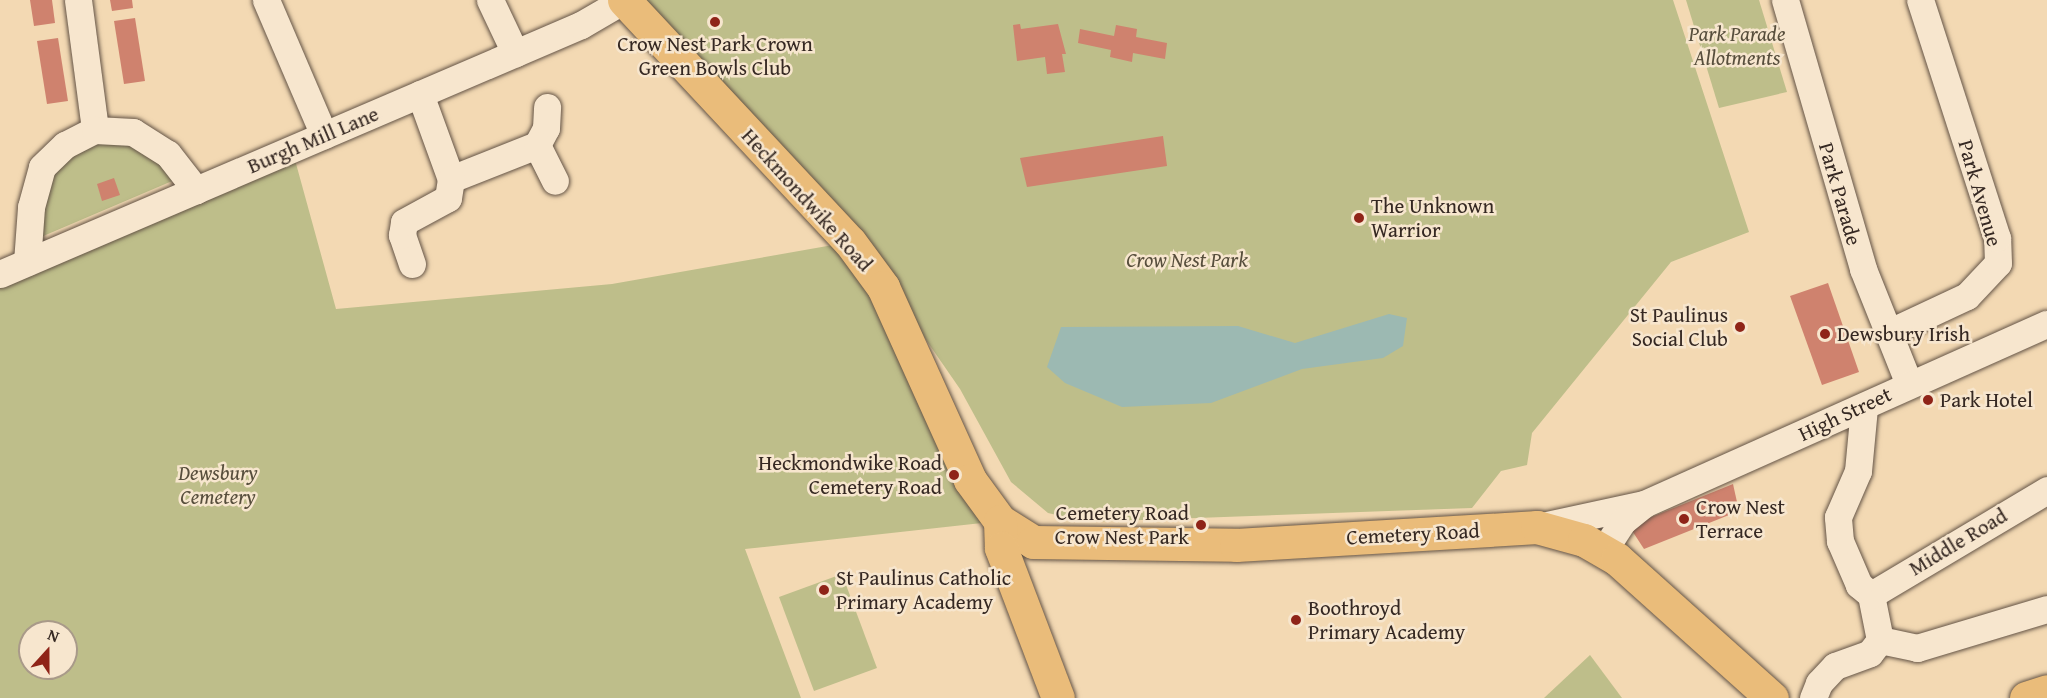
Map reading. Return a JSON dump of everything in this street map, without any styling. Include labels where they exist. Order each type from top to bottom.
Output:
[{"type":"main road","name":"Heckmondwike Road","points":[[624,0],[850,242],[883,287],[970,480],[1000,521]]},
{"type":"main road","name":"Cemetery Road","points":[[1000,521],[1033,542],[1083,545],[1236,545],[1537,527],[1584,540],[1604,550],[1660,594],[1772,698]]},
{"type":"main road","points":[[1000,521],[1001,548],[1058,698]]},
{"type":"main road","points":[[2026,698],[2047,691]]},
{"type":"street","points":[[78,0],[95,130]]},
{"type":"street","points":[[266,0],[324,135]]},
{"type":"street","points":[[490,0],[515,53]]},
{"type":"street","name":"Burgh Mill Lane","points":[[0,274],[581,25],[624,0]]},
{"type":"street","name":"Park Parade","points":[[1785,0],[1863,269],[1909,384]]},
{"type":"street","name":"Park Avenue","points":[[1890,332],[1967,296],[1998,263],[1997,238],[1920,0]]},
{"type":"street","points":[[412,264],[402,235],[404,222],[448,198],[451,179],[420,94]]},
{"type":"street","points":[[451,179],[537,146],[546,128],[547,107]]},
{"type":"street","points":[[27,262],[31,207],[42,167],[65,145],[95,130],[133,132],[168,154],[196,190]]},
{"type":"street","points":[[537,146],[555,181]]},
{"type":"street","name":"High Street","points":[[1537,527],[1644,504],[2047,324]]},
{"type":"street","points":[[1813,698],[1819,683],[1835,666],[1870,653],[1880,640],[1871,595],[1859,585],[1850,568],[1840,541],[1838,517],[1858,471],[1864,407]]},
{"type":"street","name":"Middle Road","points":[[1871,595],[2047,490]]},
{"type":"street","name":"High Street","points":[[1604,550],[1623,521],[1644,504]]},
{"type":"street","points":[[1880,640],[1917,648],[2047,609]]},
{"type":"green space","name":"Crow Nest Park","points":[[645,0],[1673,0],[1749,232],[1671,262],[1532,433],[1527,465],[1501,471],[1472,508],[1087,522],[1048,513],[1011,482],[960,389],[841,217]]},
{"type":"green space","name":"Park Parade Allotments","points":[[1686,0],[1759,0],[1787,92],[1719,108]]},
{"type":"green space","points":[[129,138],[177,179],[41,237],[47,176],[89,139]]},
{"type":"green space","name":"Dewsbury Cemetery","points":[[292,149],[336,309],[612,284],[850,242],[1000,521],[745,549],[801,698],[0,698],[0,274]]},
{"type":"green space","points":[[842,574],[877,668],[814,691],[779,597]]},
{"type":"green space","points":[[1590,655],[1622,698],[1544,698]]},
{"type":"water","points":[[1389,314],[1407,318],[1403,346],[1383,358],[1302,369],[1211,403],[1122,407],[1065,383],[1047,367],[1061,327],[1238,326],[1295,343]]},
{"type":"building","points":[[30,0],[52,0],[55,23],[34,26]]},
{"type":"building","points":[[110,0],[132,0],[133,8],[112,11]]},
{"type":"building","points":[[135,18],[145,81],[124,84],[114,21]]},
{"type":"building","points":[[1020,24],[1021,29],[1058,24],[1066,54],[1062,54],[1065,72],[1047,74],[1045,57],[1017,61],[1013,25]]},
{"type":"building","points":[[1116,25],[1137,29],[1136,37],[1167,43],[1165,59],[1133,53],[1132,62],[1110,57],[1111,50],[1078,43],[1080,29],[1114,36]]},
{"type":"building","points":[[58,38],[68,101],[47,104],[37,41]]},
{"type":"building","points":[[1163,136],[1167,166],[1027,187],[1020,158]]},
{"type":"building","points":[[114,178],[120,195],[102,201],[97,184]]},
{"type":"building","name":"Dewsbury Irish","points":[[1828,283],[1859,372],[1822,385],[1790,296]]},
{"type":"building","name":"Crow Nest Terrace","points":[[1733,484],[1739,511],[1644,549],[1629,526]]},
{"type":"place","name":"Crow Nest Park Crown Green Bowls Club","points":[[715,22]]},
{"type":"place","name":"The Unknown Warrior","points":[[1359,218]]},
{"type":"place","name":"St Paulinus Social Club","points":[[1740,327]]},
{"type":"place","name":"Dewsbury Irish","points":[[1825,334]]},
{"type":"place","name":"Park Hotel","points":[[1928,400]]},
{"type":"place","name":"Heckmondwike Road Cemetery Road","points":[[954,475]]},
{"type":"place","name":"Crow Nest Terrace","points":[[1684,519]]},
{"type":"place","name":"Cemetery Road Crow Nest Park","points":[[1201,525]]},
{"type":"place","name":"St Paulinus Catholic Primary Academy","points":[[824,590]]},
{"type":"place","name":"Boothroyd Primary Academy","points":[[1296,620]]}]
